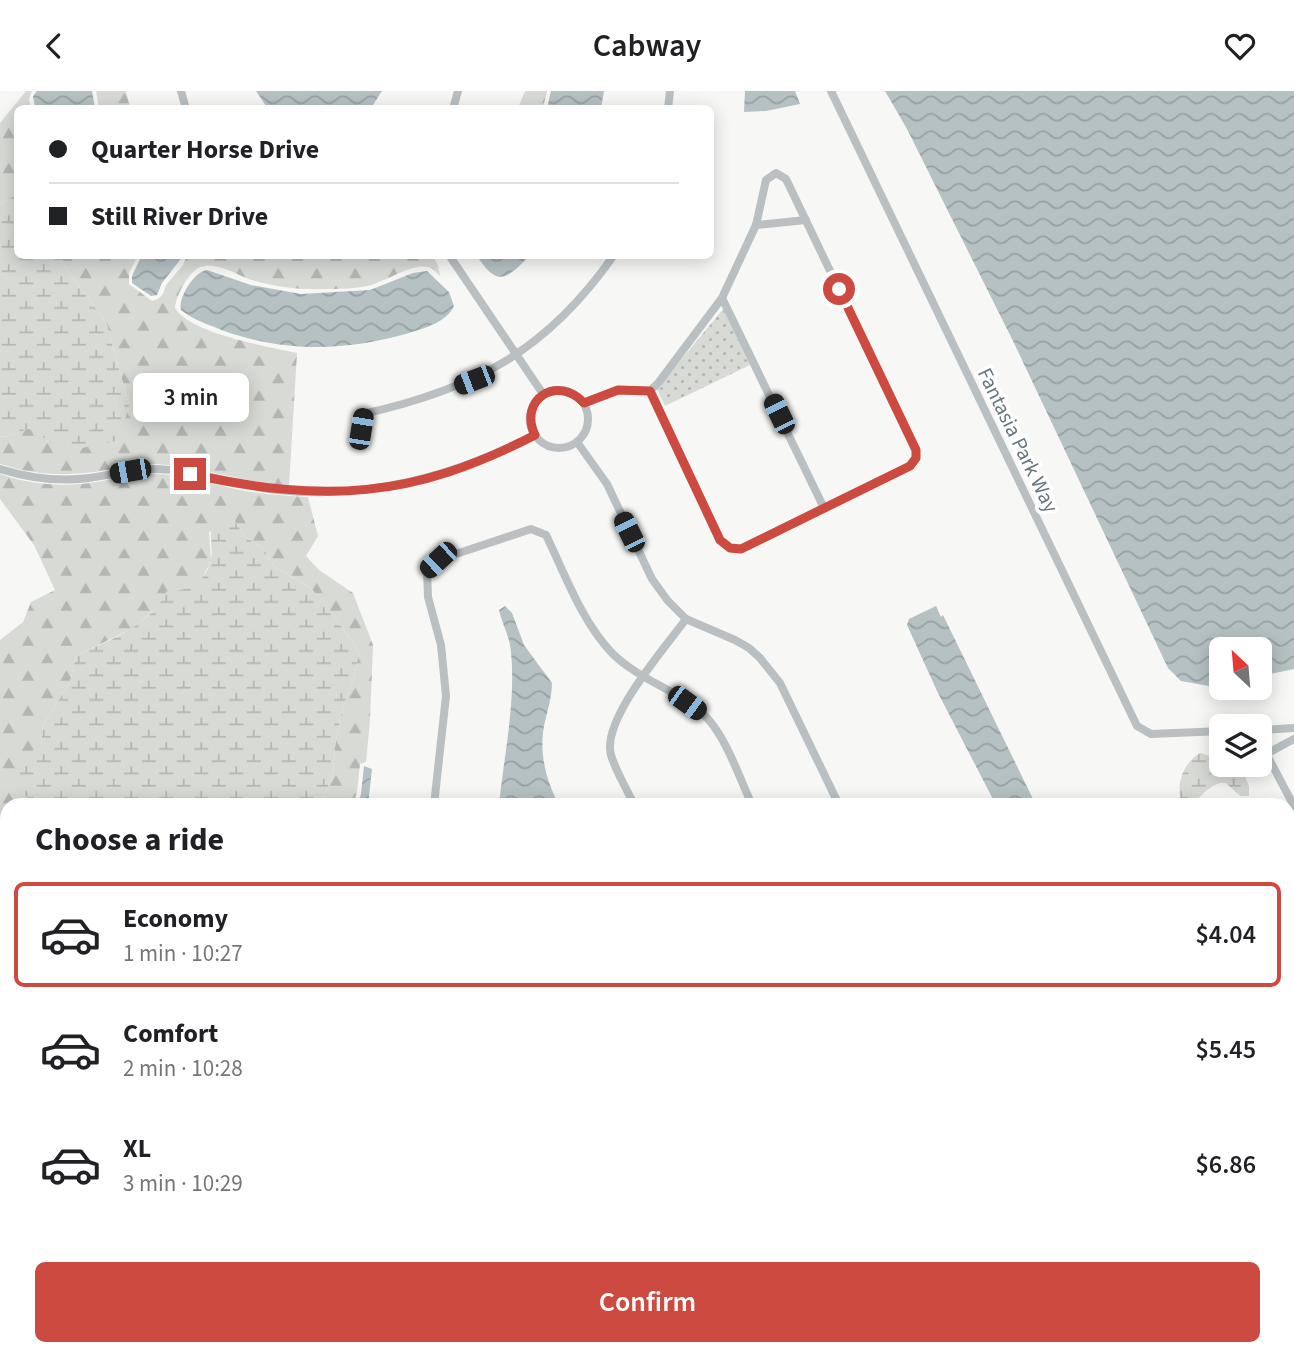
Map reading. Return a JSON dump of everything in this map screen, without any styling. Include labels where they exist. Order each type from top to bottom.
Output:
[{"type":"street","name":"Fantasia Park Way","points":[[831,91],[1137,726],[1151,734],[1209,732]]},
{"type":"street","points":[[776,173],[786,179],[916,450],[916,458],[910,466],[741,549],[730,548],[720,540],[650,391],[722,298],[756,225],[766,180],[776,173]]},
{"type":"street","points":[[756,225],[806,221]]},
{"type":"street","points":[[452,259],[543,394]]},
{"type":"street","points":[[359,443],[363,414],[430,397],[474,380],[516,355],[563,318],[593,285],[611,259]]},
{"type":"street","points":[[722,298],[824,508]]},
{"type":"street","points":[[561,390],[578,396],[584,403],[589,419],[587,428],[577,442],[569,446],[550,446],[535,435],[531,427],[532,409],[543,394],[561,390]]},
{"type":"street","points":[[584,403],[618,390],[650,391]]},
{"type":"street","points":[[0,469],[22,476],[50,480],[155,469],[280,491],[328,493],[379,489],[444,474],[503,451],[535,435]]},
{"type":"street","points":[[577,442],[607,484],[652,579],[668,601],[686,619],[749,648],[780,683],[836,798]]},
{"type":"street","points":[[435,798],[446,696],[441,645],[428,597],[427,570],[438,560],[531,529],[546,535],[592,628],[611,652],[642,678],[687,703],[706,717],[717,730],[749,798]]},
{"type":"street","points":[[631,798],[611,755],[610,739],[614,723],[642,678],[686,619]]},
{"type":"street","points":[[1272,729],[1294,728]]},
{"type":"street","points":[[1272,751],[1294,739]]},
{"type":"street","points":[[1272,765],[1290,798]]},
{"type":"green space","points":[[26,91],[32,91],[30,105],[15,105]]},
{"type":"green space","points":[[96,91],[126,91],[129,105],[98,105]]},
{"type":"green space","points":[[525,91],[547,91],[544,105],[519,105]]},
{"type":"green space","points":[[14,106],[14,196],[0,204],[0,123]]},
{"type":"green space","points":[[14,196],[14,259],[64,259],[61,262],[106,322],[129,405],[120,440],[82,448],[49,442],[31,428],[5,437],[0,436],[0,204]]},
{"type":"green space","points":[[64,259],[136,259],[129,273],[129,284],[152,301],[163,294],[166,285],[186,259],[434,259],[440,276],[431,268],[421,267],[356,288],[315,289],[255,281],[223,268],[204,266],[194,272],[185,283],[175,308],[183,317],[212,332],[231,338],[297,353],[289,486],[172,465],[137,465],[85,473],[52,474],[0,464],[0,436],[5,437],[31,428],[49,442],[129,405],[106,322],[61,262]]},
{"type":"green space","points":[[723,309],[750,365],[665,406],[657,389]]},
{"type":"green space","points":[[0,474],[44,484],[67,485],[165,474],[239,490],[308,497],[318,536],[306,556],[319,570],[353,593],[373,645],[366,762],[360,764],[355,798],[322,798],[333,775],[341,713],[354,677],[359,652],[324,602],[309,587],[275,567],[263,548],[245,537],[234,520],[209,532],[211,561],[200,582],[160,604],[135,627],[76,656],[70,682],[43,725],[41,746],[23,793],[28,798],[0,798],[0,640],[23,622],[31,602],[55,590],[34,545],[0,499]]},
{"type":"green space","points":[[215,519],[234,520],[245,537],[263,548],[275,567],[309,587],[324,602],[359,652],[354,677],[341,713],[333,775],[322,798],[28,798],[23,793],[18,758],[41,746],[43,725],[70,682],[76,656],[115,638],[139,623],[160,603],[167,591],[188,588],[199,581],[210,563],[211,532]]},
{"type":"green space","points":[[1200,753],[1209,756],[1209,777],[1245,777],[1249,796],[1241,796],[1223,783],[1208,789],[1198,798],[1180,798],[1180,783],[1189,763]]},
{"type":"water","points":[[37,91],[92,91],[94,105],[34,105],[33,96]]},
{"type":"water","points":[[256,91],[382,91],[373,105],[265,105]]},
{"type":"water","points":[[551,91],[604,91],[602,105],[548,105]]},
{"type":"water","points":[[745,91],[795,91],[800,104],[766,111],[744,112]]},
{"type":"water","points":[[885,91],[1294,91],[1294,669],[1272,674],[1272,637],[1209,637],[1209,686],[1181,681],[1168,668],[1013,341],[907,129]]},
{"type":"water","points":[[140,259],[181,259],[162,283],[157,295],[151,296],[132,283],[132,276]]},
{"type":"water","points":[[479,259],[526,259],[502,277],[496,276]]},
{"type":"water","points":[[207,270],[251,285],[301,294],[370,290],[413,273],[427,271],[449,292],[454,306],[451,312],[435,324],[385,339],[316,347],[271,343],[224,331],[181,310],[182,299],[188,286],[197,275]]},
{"type":"water","points":[[505,606],[512,613],[524,645],[552,683],[542,747],[547,776],[556,798],[500,798],[509,729],[512,671],[510,646],[499,610]]},
{"type":"water","points":[[936,606],[941,617],[943,615],[1033,798],[992,798],[937,691],[907,625],[909,619]]},
{"type":"water","points":[[364,766],[372,769],[369,798],[360,798]]},
{"type":"route","points":[[190,474],[280,491],[328,493],[379,489],[411,483],[475,464],[535,435],[531,427],[532,409],[543,394],[551,391],[570,391],[584,403],[618,390],[650,391],[720,540],[730,548],[741,549],[910,466],[916,458],[916,450],[839,289]]}]
